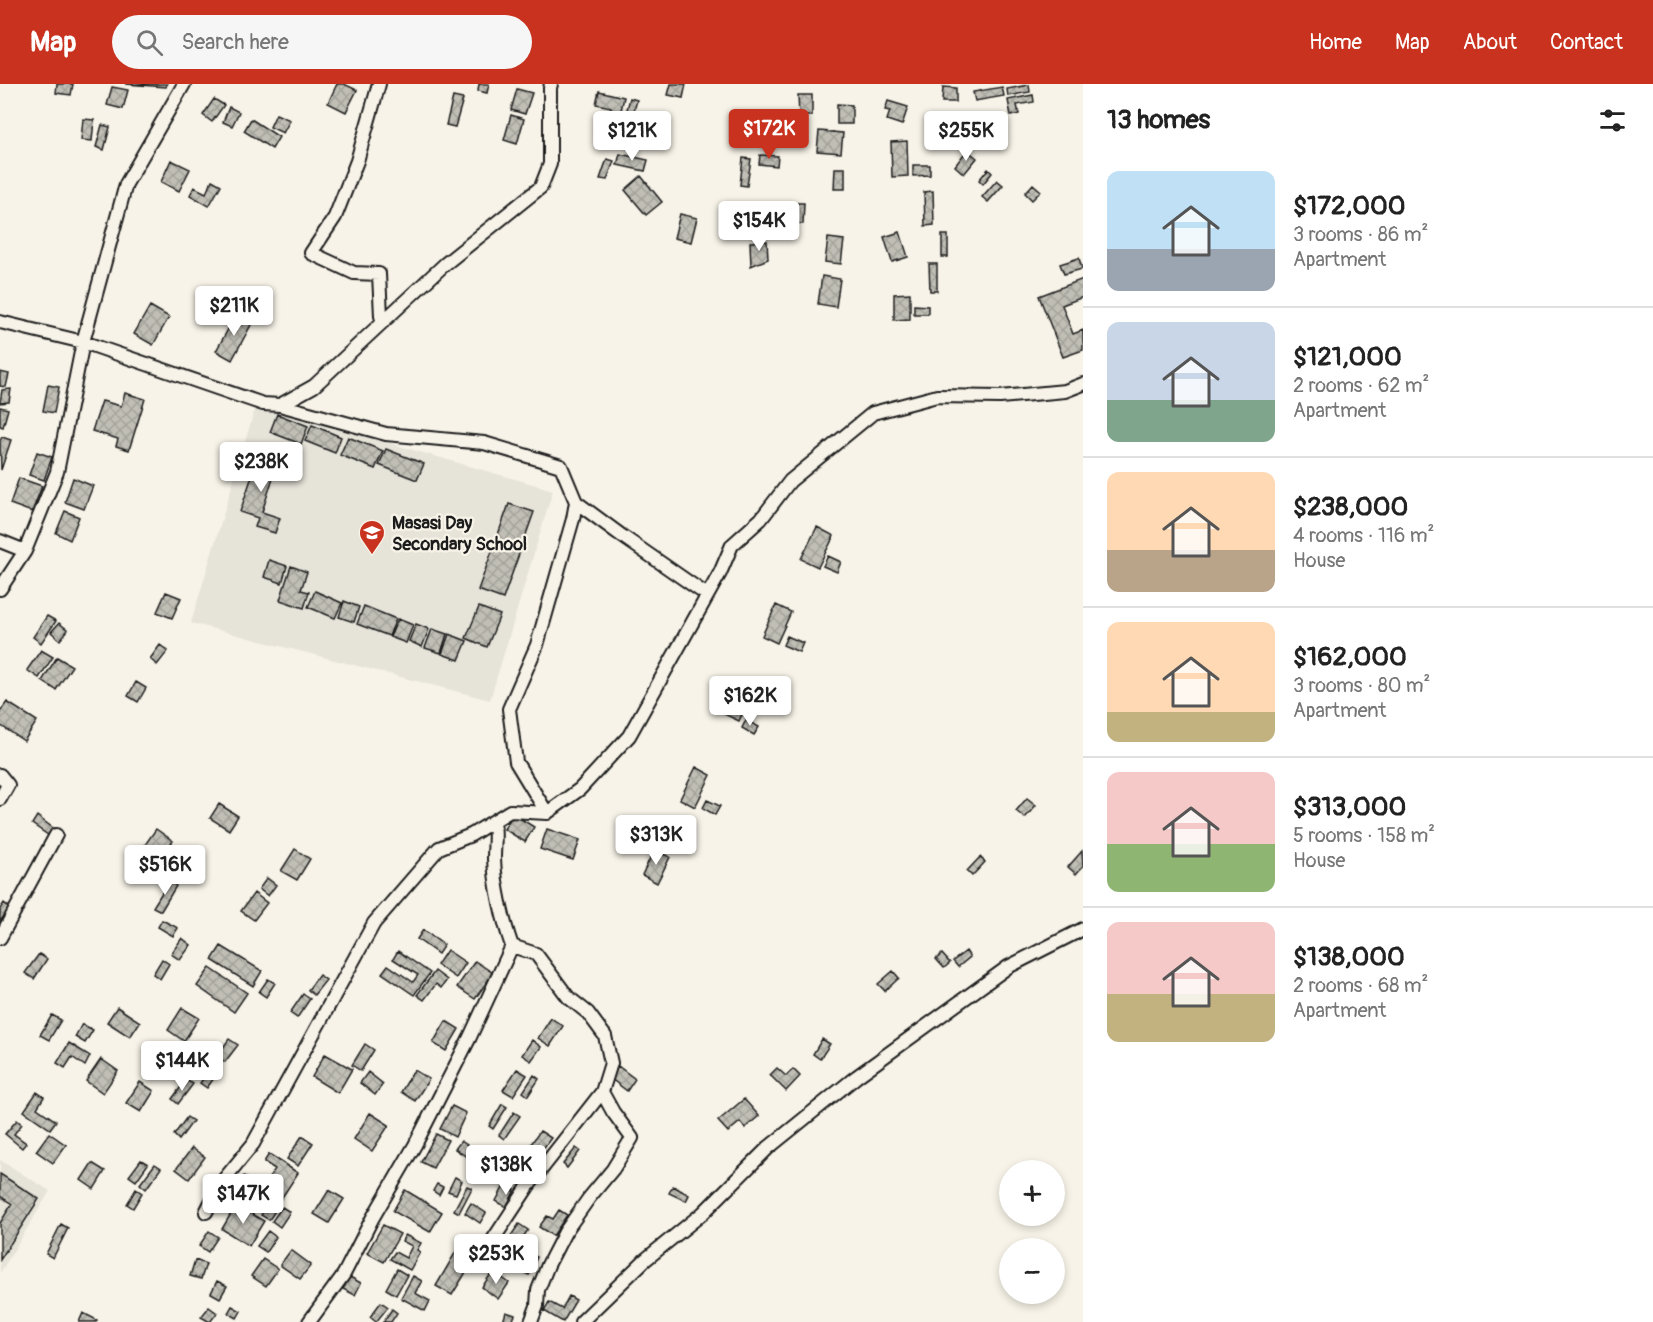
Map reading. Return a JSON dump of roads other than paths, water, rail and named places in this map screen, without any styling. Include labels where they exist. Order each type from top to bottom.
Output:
[{"type":"street","points":[[0,589],[25,551],[57,471],[83,342],[126,184],[184,84]]},
{"type":"street","points":[[379,84],[357,161],[336,217],[310,253],[354,273],[379,274],[383,322]]},
{"type":"street","points":[[280,405],[314,386],[445,264],[541,187],[549,164],[548,118],[552,84]]},
{"type":"street","points":[[0,322],[83,342],[263,404],[280,405],[386,434],[484,442],[561,466],[576,502],[707,595]]},
{"type":"street","points":[[206,1212],[221,1183],[253,1144],[374,923],[438,848],[458,842],[510,811],[547,813],[580,789],[629,736],[732,545],[761,519],[790,481],[873,413],[937,396],[1000,397],[1065,391],[1083,384]]},
{"type":"street","points":[[547,813],[516,762],[509,709],[537,645],[576,502]]},
{"type":"street","points":[[0,542],[25,551]]},
{"type":"street","points":[[0,775],[8,785],[0,799]]},
{"type":"street","points":[[309,1322],[344,1274],[372,1219],[415,1145],[470,1037],[512,946],[504,923],[494,860],[496,834],[494,821]]},
{"type":"street","points":[[0,938],[56,835]]},
{"type":"street","points":[[581,1322],[645,1260],[703,1214],[768,1148],[856,1077],[1008,967],[1083,929]]},
{"type":"street","points":[[481,1258],[529,1185],[602,1092],[611,1063],[605,1036],[588,1013],[568,997],[536,954],[512,946]]},
{"type":"street","points":[[531,1322],[537,1306],[541,1281],[566,1232],[589,1198],[613,1169],[632,1138],[613,1113],[602,1092]]},
{"type":"place","name":"Masasi Day Secondary School","points":[[372,556]]}]
